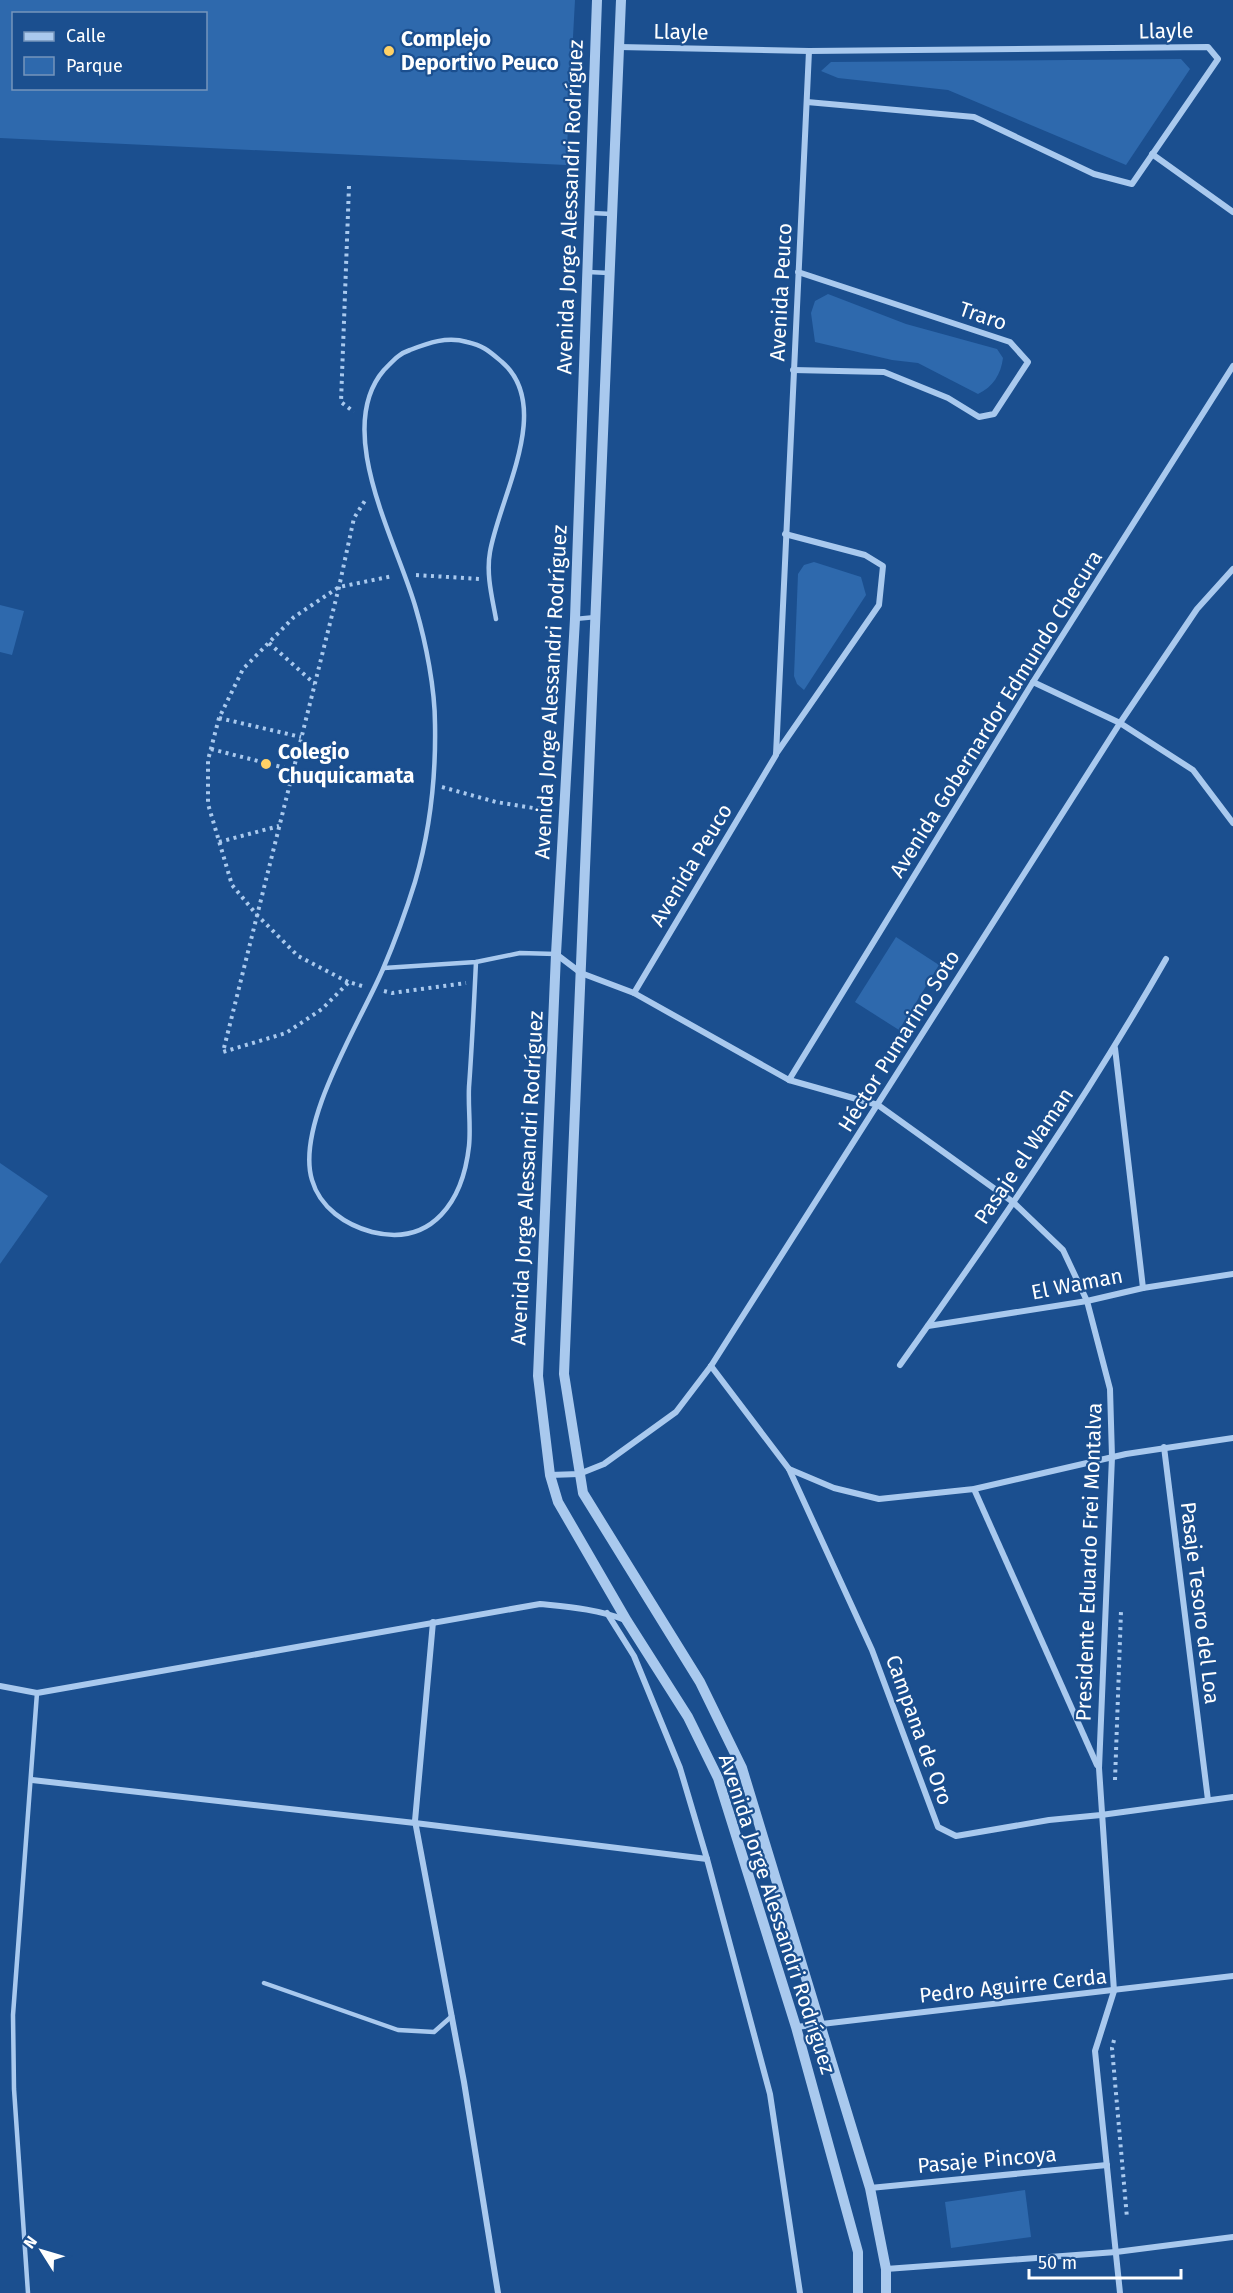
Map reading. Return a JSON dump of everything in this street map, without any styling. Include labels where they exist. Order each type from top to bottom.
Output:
[{"type":"street","name":"Avenida Jorge Alessandri Rodríguez","points":[[597,0],[575,619],[556,954],[538,1376],[550,1475],[558,1502],[627,1621],[688,1717],[718,1778],[796,2027],[858,2252],[858,2293]]},
{"type":"street","name":"Avenida Jorge Alessandri Rodríguez","points":[[621,0],[564,1374],[583,1493],[700,1682],[742,1768],[870,2188],[886,2269],[886,2293]]},
{"type":"street","name":"Llayle","points":[[619,47],[809,51],[1209,47],[1218,59],[1132,184],[1094,174],[974,117],[807,102]]},
{"type":"street","name":"Avenida Peuco","points":[[776,755],[809,51]]},
{"type":"street","points":[[1152,154],[1233,212]]},
{"type":"street","name":"Traro","points":[[793,370],[884,372],[948,398],[979,417],[994,414],[1028,362],[1010,342],[798,272]]},
{"type":"street","name":"Avenida Gobernardor Edmundo Checura","points":[[789,1080],[1033,682],[1233,366]]},
{"type":"street","name":"Avenida Peuco","points":[[634,993],[776,755],[879,605],[883,566],[865,555],[785,534]]},
{"type":"street","name":"Héctor Pumarino Soto","points":[[550,1475],[579,1474],[604,1464],[676,1412],[711,1366],[1120,723],[1197,609],[1233,569]]},
{"type":"street","points":[[1033,682],[1120,723],[1193,770],[1233,823]]},
{"type":"street","name":"Presidente Eduardo Frei Montalva","points":[[556,954],[581,973],[634,993],[789,1080],[878,1105],[1013,1202],[1063,1250],[1087,1301],[1110,1389],[1112,1457],[1099,1768],[1114,1991],[1095,2051],[1120,2293]]},
{"type":"street","name":"Pasaje el Waman","points":[[900,1365],[1013,1202],[1115,1048],[1166,959]]},
{"type":"street","points":[[1115,1048],[1143,1288]]},
{"type":"street","name":"El Waman","points":[[928,1326],[1087,1301],[1143,1288],[1233,1274]]},
{"type":"street","name":"Campana de Oro","points":[[711,1366],[789,1468],[872,1650],[938,1827],[956,1836],[1049,1820],[1233,1797]]},
{"type":"street","points":[[789,1468],[834,1488],[879,1499],[974,1489],[1112,1457],[1164,1447],[1233,1438]]},
{"type":"street","name":"Pasaje Tesoro del Loa","points":[[1164,1447],[1208,1800]]},
{"type":"street","points":[[974,1489],[1099,1768]]},
{"type":"street","points":[[0,1686],[37,1693],[540,1605],[607,1613],[627,1621]]},
{"type":"street","points":[[607,1613],[634,1656],[680,1768],[707,1859],[770,2094],[800,2293]]},
{"type":"street","points":[[433,1622],[415,1823],[452,2016],[498,2293]]},
{"type":"street","points":[[32,1780],[415,1823],[707,1859]]},
{"type":"street","name":"Pedro Aguirre Cerda","points":[[796,2027],[1233,1976]]},
{"type":"street","name":"Pasaje Pincoya","points":[[870,2188],[1107,2165]]},
{"type":"street","points":[[886,2269],[1116,2252],[1233,2237]]},
{"type":"lane","points":[[590,213],[612,213]]},
{"type":"lane","points":[[587,272],[609,273]]},
{"type":"lane","points":[[476,962],[469,1092],[469,1147],[458,1192],[440,1219],[417,1232],[386,1235],[352,1227],[324,1204],[311,1179],[310,1141],[321,1100],[384,968],[415,882],[431,813],[435,722],[425,643],[415,605],[388,531],[364,450],[366,407],[374,382],[398,354],[419,346],[453,338],[484,346],[512,370],[525,404],[519,453],[490,553],[490,580],[496,619]]},
{"type":"lane","points":[[575,619],[596,617]]},
{"type":"lane","points":[[384,968],[476,962],[520,953],[556,954]]},
{"type":"lane","points":[[28,2293],[14,2089],[12,2015],[37,1693]]},
{"type":"lane","points":[[264,1983],[398,2030],[434,2032],[452,2016]]},
{"type":"path","points":[[350,186],[341,402],[366,421]]},
{"type":"path","points":[[348,982],[322,1009],[285,1033],[223,1052],[339,587],[354,518],[374,486]]},
{"type":"path","points":[[475,982],[392,993],[348,982],[298,957],[257,915],[232,885],[208,804],[208,760],[219,718],[243,669],[294,617],[339,587],[404,574],[490,580]]},
{"type":"path","points":[[269,643],[315,684]]},
{"type":"path","points":[[219,718],[301,737]]},
{"type":"path","points":[[211,749],[294,770]]},
{"type":"path","points":[[433,784],[496,802],[564,812]]},
{"type":"path","points":[[219,842],[279,826]]},
{"type":"green space","name":"Complejo Deportivo Peuco","points":[[0,0],[575,0],[566,165],[0,138]]},
{"type":"green space","points":[[1181,59],[1190,69],[1126,165],[948,90],[838,78],[821,71],[831,62]]},
{"type":"green space","points":[[828,294],[906,324],[997,349],[1003,358],[998,375],[988,388],[978,394],[918,363],[892,360],[815,342],[811,313],[815,301]]},
{"type":"green space","points":[[814,562],[861,577],[866,595],[804,690],[797,684],[794,676],[798,574],[804,565]]},
{"type":"green space","points":[[0,605],[24,611],[12,655],[0,652]]},
{"type":"green space","points":[[896,937],[939,965],[899,1030],[855,1002]]},
{"type":"green space","points":[[0,1163],[48,1196],[0,1264]]},
{"type":"green space","points":[[1025,2190],[1031,2237],[951,2248],[945,2202]]},
{"type":"place","name":"Complejo Deportivo Peuco","points":[[389,51]]},
{"type":"place","name":"Colegio Chuquicamata","points":[[266,764]]}]
